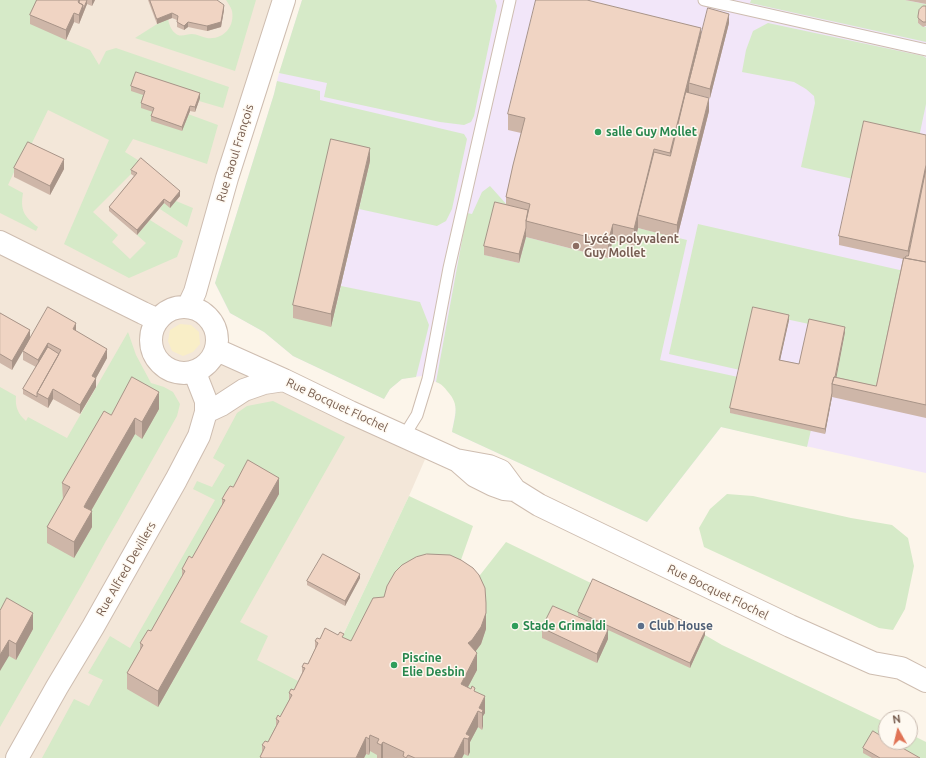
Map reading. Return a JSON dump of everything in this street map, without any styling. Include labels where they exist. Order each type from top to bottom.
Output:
[{"type":"street","name":"Rue Raoul François","points":[[188,307],[196,292],[227,178],[284,0]]},
{"type":"street","points":[[0,242],[158,320]]},
{"type":"street","points":[[188,307],[200,310],[209,317],[215,327],[218,338],[217,350],[212,360],[205,368],[195,373],[182,374],[170,371],[161,364],[154,354],[151,342],[152,330],[164,314],[172,309],[188,307]]},
{"type":"street","name":"Rue Bocquet Flochel","points":[[217,350],[456,460],[475,476],[504,489],[515,490],[539,505],[790,626],[873,663],[901,668],[926,681]]},
{"type":"street","name":"Rue Alfred Devillers","points":[[17,758],[184,467],[200,436],[206,412],[206,401],[195,373]]},
{"type":"street","points":[[206,412],[221,405],[244,390],[264,383],[284,380]]},
{"type":"lane","points":[[404,436],[417,415],[428,379],[449,268],[510,0]]},
{"type":"lane","points":[[704,0],[926,50]]},
{"type":"shaded area","points":[[0,0],[284,0],[196,292],[215,315],[222,336],[217,349],[430,448],[409,496],[336,650],[264,758],[0,758]]},
{"type":"shaded area","name":"Lycée polyvalent Guy Mollet","points":[[302,0],[926,0],[926,473],[721,427],[647,522],[452,432],[456,409],[454,398],[443,385],[421,376],[402,379],[390,389],[384,399],[293,356],[264,332],[230,313],[215,283]]},
{"type":"green space","points":[[0,0],[39,0],[66,40],[90,50],[99,65],[106,51],[116,48],[229,87],[223,108],[199,101],[145,96],[154,113],[182,131],[188,114],[218,125],[207,164],[133,139],[125,152],[141,162],[93,212],[118,235],[112,242],[130,259],[146,243],[137,235],[150,220],[183,241],[177,257],[129,278],[64,244],[109,140],[48,110],[30,147],[26,146],[8,185],[23,193],[22,204],[24,213],[29,220],[38,227],[36,231],[0,213]]},
{"type":"green space","points":[[226,0],[256,0],[235,71],[135,38],[168,19],[172,30],[179,35],[196,34],[207,38],[213,38],[223,35],[230,27],[232,22],[232,11]]},
{"type":"green space","points":[[302,0],[495,0],[497,6],[474,116],[471,122],[464,125],[440,122],[324,97],[327,83],[279,73]]},
{"type":"green space","points":[[751,0],[905,0],[925,4],[926,2],[926,11],[918,23],[923,27],[926,27],[926,42],[750,3]]},
{"type":"green space","points":[[768,23],[923,56],[926,58],[926,104],[918,142],[853,179],[801,167],[815,103],[814,96],[794,82],[742,72],[746,50],[753,31]]},
{"type":"green space","points":[[277,81],[320,91],[320,100],[464,134],[467,139],[452,209],[446,221],[437,226],[359,209],[370,161],[331,327],[341,286],[420,302],[429,325],[416,377],[402,379],[390,389],[384,399],[293,356],[264,332],[230,313],[215,283]]},
{"type":"green space","points":[[490,186],[508,206],[485,255],[519,263],[526,237],[608,258],[613,240],[634,246],[638,228],[687,240],[660,360],[738,377],[731,413],[811,430],[807,447],[721,427],[647,522],[452,432],[456,411],[454,401],[444,387],[436,382],[467,213],[472,214],[482,192]]},
{"type":"green space","points":[[176,201],[193,208],[187,227],[160,209],[164,203]]},
{"type":"green space","points":[[698,224],[904,271],[876,399],[834,390],[809,324],[753,312],[740,370],[669,354]]},
{"type":"green space","points":[[128,332],[136,355],[151,383],[164,387],[173,392],[180,404],[177,416],[0,727],[0,387],[16,396],[18,410],[26,421],[28,417],[67,438]]},
{"type":"green space","name":"Stade Grimaldi","points":[[273,401],[345,437],[240,622],[268,636],[257,660],[302,683],[336,650],[409,496],[473,526],[456,574],[473,584],[506,542],[593,584],[705,635],[722,645],[878,719],[878,750],[918,750],[918,738],[926,742],[926,758],[42,758],[74,699],[89,706],[103,680],[88,673],[110,636],[130,648],[215,500],[193,489],[197,481],[212,487],[225,465],[213,458],[237,413],[247,406]]},
{"type":"green space","points":[[727,494],[753,496],[851,518],[892,525],[908,538],[914,566],[905,609],[893,630],[879,628],[704,547],[699,528],[710,509]]},
{"type":"sand","points":[[180,324],[191,325],[199,332],[200,344],[193,352],[183,356],[172,351],[168,341],[170,330]]},
{"type":"building","points":[[37,0],[79,0],[78,2],[83,5],[79,15],[74,13],[66,30],[30,15]]},
{"type":"building","points":[[80,0],[87,0],[83,10],[83,5],[79,3]]},
{"type":"building","points":[[150,0],[217,0],[224,5],[221,22],[207,26],[188,22],[184,26],[177,22],[178,16],[172,13],[157,19]]},
{"type":"building","name":"salle Guy Mollet","points":[[536,0],[587,0],[701,28],[670,153],[654,149],[634,229],[613,224],[608,242],[526,221],[530,204],[506,197],[525,118],[508,114]]},
{"type":"building","points":[[923,6],[926,6],[926,22],[923,22],[918,18],[919,10]]},
{"type":"building","points":[[708,8],[729,14],[710,89],[689,83]]},
{"type":"building","points":[[136,72],[200,93],[195,107],[190,106],[182,127],[151,116],[154,108],[141,103],[145,91],[131,86]]},
{"type":"building","points":[[686,92],[709,98],[677,225],[638,215],[654,152],[670,156]]},
{"type":"building","points":[[864,121],[926,135],[926,165],[908,251],[839,236]]},
{"type":"building","points":[[331,139],[370,148],[331,314],[293,305]]},
{"type":"building","points":[[28,142],[64,159],[50,186],[14,168]]},
{"type":"building","points":[[141,158],[180,191],[170,203],[164,199],[137,230],[109,207],[137,173],[131,170]]},
{"type":"building","points":[[926,169],[926,262],[905,258],[908,256]]},
{"type":"building","points":[[495,202],[528,210],[526,228],[519,254],[484,246]]},
{"type":"building","points":[[904,258],[926,262],[926,405],[832,384],[834,377],[876,386]]},
{"type":"building","points":[[48,307],[76,323],[73,329],[107,349],[92,376],[96,378],[80,405],[53,389],[48,399],[37,393],[61,350],[48,343],[38,360],[23,351]]},
{"type":"building","points":[[753,307],[789,315],[779,360],[799,364],[809,319],[845,327],[835,377],[832,384],[832,393],[825,429],[730,408]]},
{"type":"building","points":[[0,313],[30,330],[12,361],[0,354]]},
{"type":"building","points":[[48,347],[59,354],[37,393],[37,397],[23,389]]},
{"type":"building","points":[[132,377],[159,392],[142,422],[135,418],[86,503],[84,507],[92,511],[74,542],[47,527],[70,487],[62,483],[104,411],[111,415]]},
{"type":"building","points":[[248,460],[279,478],[158,691],[127,673],[143,645],[140,643],[148,630],[151,631],[185,571],[182,569],[189,556],[192,558],[225,500],[222,499],[226,492],[230,486],[233,487]]},
{"type":"building","points":[[323,554],[360,574],[345,601],[307,581]]},
{"type":"building","name":"Piscine Elie Desbin","points":[[427,554],[450,555],[461,560],[473,568],[479,575],[485,588],[486,613],[481,627],[472,640],[468,643],[477,653],[461,684],[471,689],[472,686],[475,688],[474,691],[485,696],[479,708],[483,710],[482,713],[478,711],[466,734],[470,736],[468,739],[464,738],[454,758],[415,758],[408,755],[406,758],[403,756],[404,752],[383,742],[381,745],[377,743],[379,739],[370,735],[369,739],[366,737],[356,758],[260,757],[265,747],[262,745],[265,741],[268,742],[279,721],[276,719],[278,715],[280,717],[292,695],[289,693],[291,689],[294,690],[305,668],[302,667],[304,663],[308,664],[318,643],[315,641],[317,638],[320,639],[325,628],[338,635],[340,632],[344,634],[342,637],[351,641],[373,598],[384,597],[387,586],[395,572],[402,565],[416,557]]},
{"type":"building","name":"Club House","points":[[593,579],[705,631],[690,663],[578,612]]},
{"type":"building","points":[[7,598],[33,613],[16,644],[9,640],[0,655],[0,611]]},
{"type":"building","points":[[553,606],[608,630],[597,654],[542,628]]},
{"type":"building","points":[[873,731],[878,734],[878,750],[906,750],[920,758],[880,758],[863,748]]},
{"type":"place","name":"salle Guy Mollet","points":[[598,132]]},
{"type":"place","name":"Lycée polyvalent Guy Mollet","points":[[576,246]]},
{"type":"place","name":"Stade Grimaldi","points":[[515,626]]},
{"type":"place","name":"Club House","points":[[641,626]]},
{"type":"place","name":"Piscine Elie Desbin","points":[[394,665]]}]
